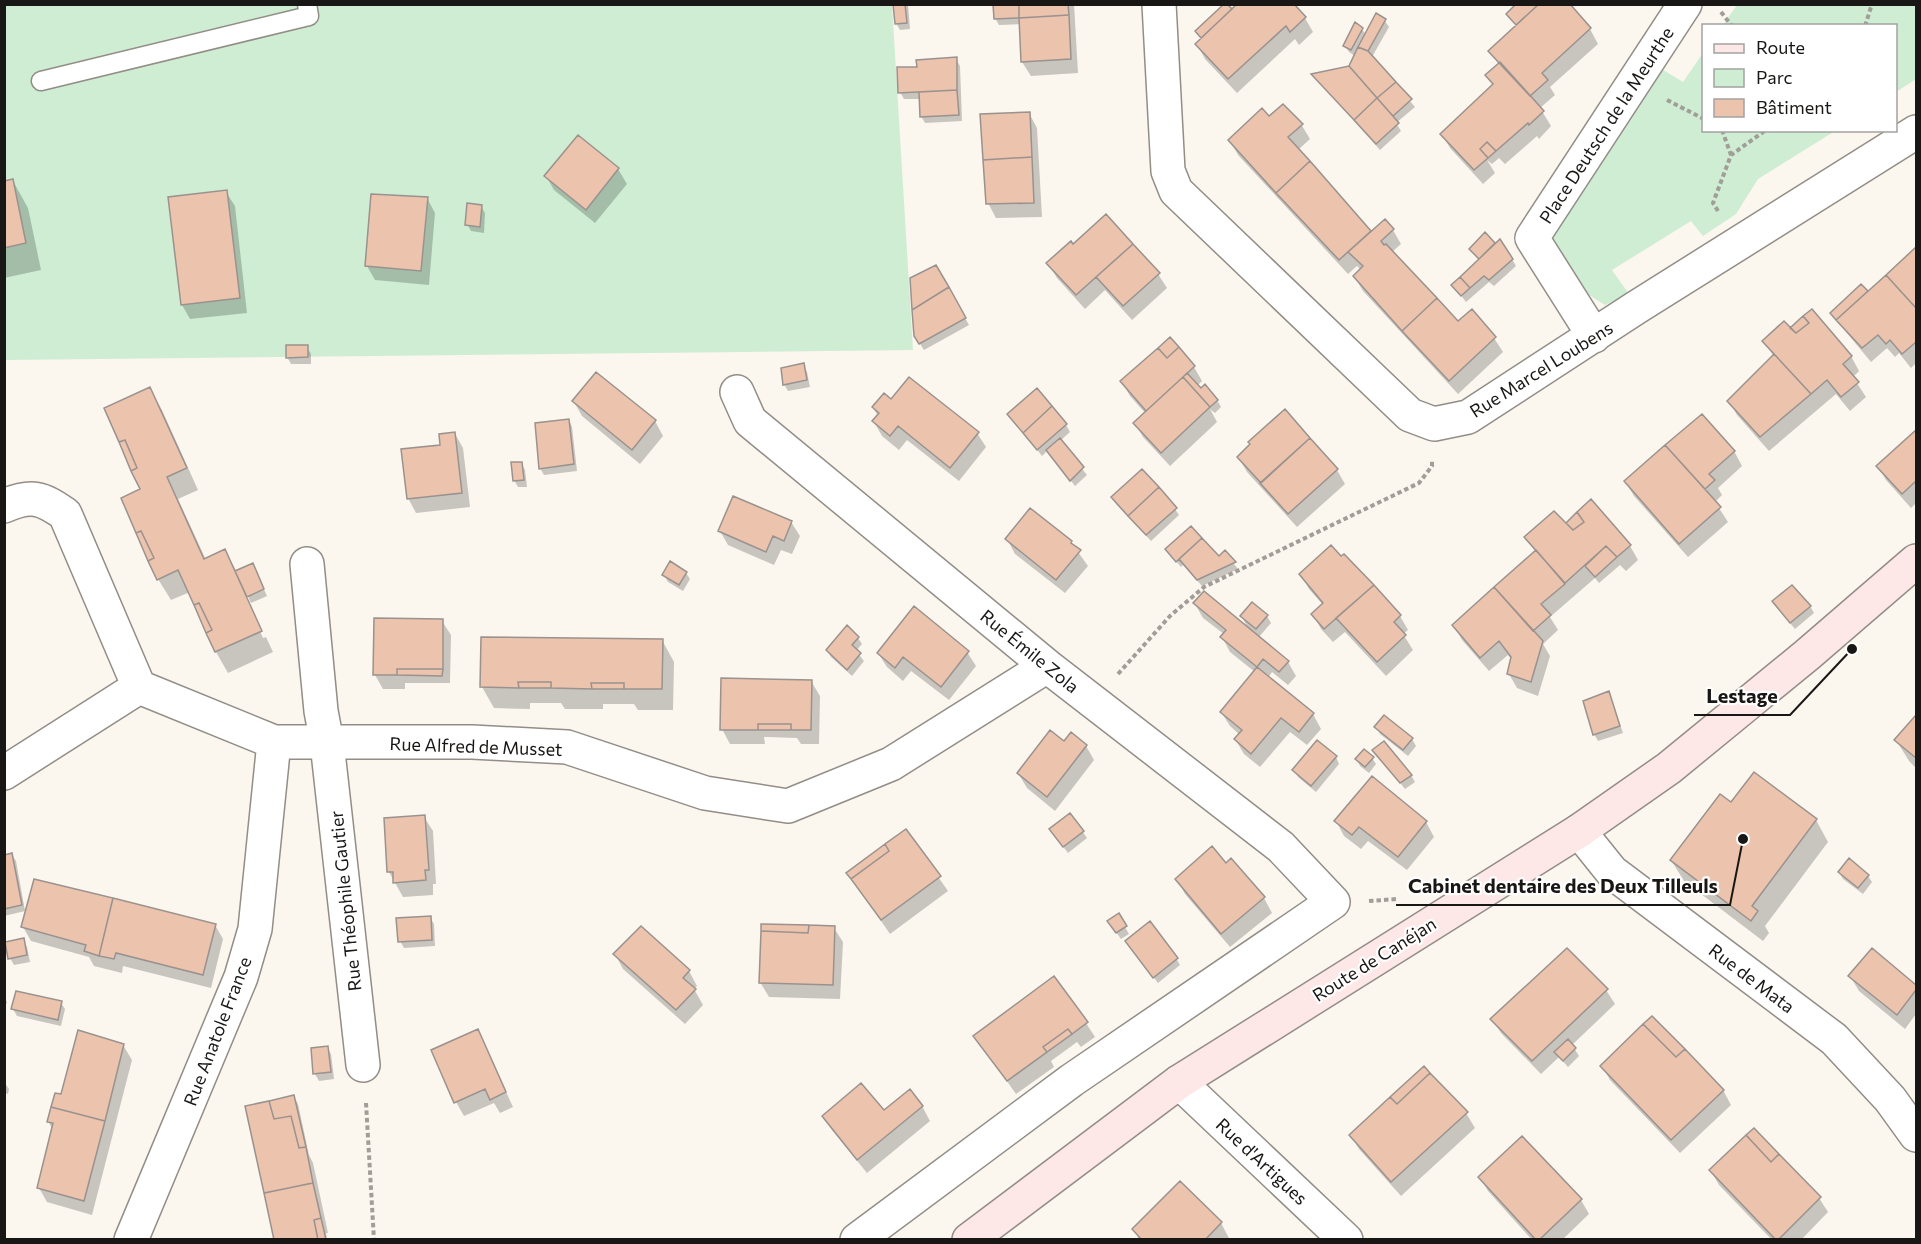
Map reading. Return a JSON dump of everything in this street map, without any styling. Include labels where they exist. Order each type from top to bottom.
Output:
[{"type":"street","name":"Rue Marcel Loubens","points":[[1159,4],[1168,171],[1176,191],[1410,415],[1434,423],[1468,417],[1917,132]]},
{"type":"street","name":"Place Deutsch de la Meurthe","points":[[1594,336],[1532,238],[1685,4]]},
{"type":"street","name":"Rue Émile Zola","points":[[737,392],[750,421],[1047,666],[1281,847],[1333,902],[1072,1080],[857,1239]]},
{"type":"street","points":[[4,507],[21,499],[45,500],[65,514],[139,687],[4,773]]},
{"type":"street","name":"Route de Canéjan","points":[[969,1239],[1179,1082],[1579,831],[1669,768],[1917,561]]},
{"type":"street","name":"Rue Théophile Gautier","points":[[307,564],[321,711],[327,743],[363,1065]]},
{"type":"street","name":"Rue Alfred de Musset","points":[[139,687],[274,742],[472,742],[567,747],[705,793],[788,806],[891,764],[1047,666]]},
{"type":"street","name":"Rue Anatole France","points":[[131,1239],[242,977],[255,929],[274,742]]},
{"type":"street","name":"Rue de Mata","points":[[1579,831],[1612,872],[1834,1039],[1890,1099],[1917,1135]]},
{"type":"street","name":"Rue d'Artigues","points":[[1179,1082],[1346,1239]]},
{"type":"lane","points":[[41,81],[309,16],[307,4]]},
{"type":"path","points":[[1866,24],[1872,4]]},
{"type":"path","points":[[1661,96],[1702,118]]},
{"type":"path","points":[[1723,132],[1731,155]]},
{"type":"path","points":[[1719,212],[1713,203],[1731,155],[1763,132]]},
{"type":"path","points":[[1094,702],[1170,616],[1204,587],[1419,483]]},
{"type":"path","points":[[363,1065],[374,1239]]},
{"type":"green space","points":[[4,5],[892,5],[913,350],[5,360]]},
{"type":"green space","points":[[1737,5],[1916,5],[1916,79],[1897,91],[1897,24],[1724,24]]},
{"type":"green space","points":[[1702,54],[1702,132],[1833,132],[1758,179],[1736,214],[1703,236],[1691,221],[1612,270],[1629,294],[1605,305],[1586,293],[1552,247],[1553,235],[1660,68],[1683,82]]},
{"type":"building","points":[[893,4],[905,4],[907,23],[895,24]]},
{"type":"building","points":[[993,4],[1019,4],[1019,18],[994,19]]},
{"type":"building","points":[[1019,4],[1068,4],[1069,15],[1019,18]]},
{"type":"building","points":[[1224,4],[1232,9],[1201,38],[1195,31]]},
{"type":"building","points":[[1237,4],[1294,4],[1306,17],[1290,32],[1286,26],[1228,79],[1195,44]]},
{"type":"building","points":[[1516,4],[1539,4],[1516,25],[1506,14]]},
{"type":"building","points":[[1539,4],[1570,4],[1591,28],[1542,73],[1548,80],[1530,96],[1488,51]]},
{"type":"building","points":[[1376,13],[1386,19],[1368,51],[1358,47]]},
{"type":"building","points":[[1069,15],[1071,59],[1021,62],[1019,18]]},
{"type":"building","points":[[1355,22],[1363,28],[1351,50],[1343,46]]},
{"type":"building","points":[[1358,47],[1368,51],[1396,82],[1377,98],[1349,66]]},
{"type":"building","points":[[957,57],[957,90],[898,93],[897,67],[917,67],[916,60]]},
{"type":"building","points":[[1500,62],[1544,111],[1496,151],[1487,142],[1480,149],[1488,158],[1474,170],[1440,134],[1493,84],[1485,75]]},
{"type":"building","points":[[1349,66],[1377,98],[1354,120],[1311,74]]},
{"type":"building","points":[[1396,82],[1412,99],[1393,116],[1377,98]]},
{"type":"building","points":[[957,90],[959,115],[920,117],[919,92]]},
{"type":"building","points":[[1377,98],[1399,123],[1376,144],[1354,120]]},
{"type":"building","points":[[1283,104],[1303,124],[1288,137],[1310,161],[1276,193],[1228,140],[1262,108],[1269,116]]},
{"type":"building","points":[[1030,112],[1032,157],[983,160],[980,114]]},
{"type":"building","points":[[578,135],[619,168],[586,210],[544,176]]},
{"type":"building","points":[[1487,142],[1496,151],[1488,158],[1480,149]]},
{"type":"building","points":[[1032,157],[1034,203],[986,204],[983,160]]},
{"type":"building","points":[[1310,161],[1371,231],[1339,260],[1276,193]]},
{"type":"building","points":[[13,179],[26,243],[4,248],[4,181]]},
{"type":"building","points":[[227,190],[240,298],[181,305],[168,197]]},
{"type":"building","points":[[371,194],[428,197],[421,271],[365,266]]},
{"type":"building","points":[[467,203],[482,205],[480,227],[465,225]]},
{"type":"building","points":[[1106,214],[1133,244],[1076,295],[1046,263],[1071,241],[1073,244]]},
{"type":"building","points":[[1385,219],[1394,229],[1381,241],[1437,298],[1402,331],[1353,276],[1363,266],[1348,252]]},
{"type":"building","points":[[1485,232],[1495,243],[1479,259],[1469,249]]},
{"type":"building","points":[[1500,239],[1513,259],[1489,280],[1484,276],[1470,288],[1460,277]]},
{"type":"building","points":[[1133,244],[1160,273],[1123,306],[1096,277]]},
{"type":"building","points":[[1916,247],[1916,308],[1886,275]]},
{"type":"building","points":[[936,265],[949,287],[912,310],[910,278]]},
{"type":"building","points":[[1886,275],[1916,308],[1916,342],[1902,354],[1890,340],[1886,344],[1878,335],[1862,348],[1836,320]]},
{"type":"building","points":[[1460,277],[1470,288],[1461,296],[1451,285]]},
{"type":"building","points":[[1861,284],[1868,291],[1836,320],[1830,313]]},
{"type":"building","points":[[949,287],[966,318],[919,344],[914,336],[912,310]]},
{"type":"building","points":[[1437,298],[1458,321],[1472,309],[1496,337],[1449,381],[1402,331]]},
{"type":"building","points":[[1812,309],[1852,356],[1843,364],[1859,382],[1841,397],[1827,380],[1811,394],[1762,341],[1784,321],[1796,333],[1809,323],[1803,316]]},
{"type":"building","points":[[1803,316],[1809,323],[1796,333],[1790,328]]},
{"type":"building","points":[[1170,337],[1179,347],[1167,358],[1158,348]]},
{"type":"building","points":[[286,345],[308,345],[308,357],[286,358]]},
{"type":"building","points":[[1179,347],[1195,366],[1146,411],[1120,381],[1158,348],[1167,358]]},
{"type":"building","points":[[1774,354],[1811,394],[1760,437],[1727,401]]},
{"type":"building","points":[[804,363],[807,380],[783,385],[781,368]]},
{"type":"building","points":[[596,372],[656,420],[632,450],[572,401]]},
{"type":"building","points":[[1187,373],[1201,388],[1205,384],[1218,400],[1210,407],[1183,377]]},
{"type":"building","points":[[909,377],[979,432],[950,468],[898,426],[890,436],[872,421],[879,413],[872,407],[884,393],[891,399]]},
{"type":"building","points":[[1183,377],[1210,407],[1161,453],[1133,423]]},
{"type":"building","points":[[150,387],[187,468],[167,477],[204,559],[225,549],[262,631],[215,652],[206,633],[212,630],[199,603],[194,605],[178,570],[157,580],[148,561],[154,558],[141,531],[136,533],[121,498],[140,489],[131,471],[137,468],[125,440],[119,442],[104,408]]},
{"type":"building","points":[[1037,388],[1052,406],[1023,433],[1007,414]]},
{"type":"building","points":[[1052,406],[1067,424],[1037,450],[1023,433]]},
{"type":"building","points":[[1285,409],[1310,438],[1261,483],[1237,457],[1250,444],[1248,442]]},
{"type":"building","points":[[1702,414],[1735,451],[1709,474],[1715,480],[1705,489],[1665,445]]},
{"type":"building","points":[[569,419],[574,464],[539,469],[535,423]]},
{"type":"building","points":[[1916,430],[1916,481],[1902,494],[1876,466]]},
{"type":"building","points":[[455,432],[462,493],[407,499],[401,449],[440,445],[439,434]]},
{"type":"building","points":[[1060,438],[1084,467],[1070,481],[1046,450]]},
{"type":"building","points":[[1310,438],[1338,469],[1288,514],[1260,483]]},
{"type":"building","points":[[125,440],[137,468],[131,471],[119,442]]},
{"type":"building","points":[[1665,445],[1721,507],[1679,544],[1624,481]]},
{"type":"building","points":[[511,462],[522,462],[524,480],[513,481]]},
{"type":"building","points":[[1142,469],[1159,487],[1128,516],[1111,497]]},
{"type":"building","points":[[1159,487],[1177,508],[1146,535],[1128,516]]},
{"type":"building","points":[[733,496],[792,521],[784,541],[773,536],[766,552],[718,531]]},
{"type":"building","points":[[1591,499],[1631,545],[1617,557],[1606,546],[1565,583],[1524,537],[1554,511],[1573,530],[1584,522],[1577,512]]},
{"type":"building","points":[[1030,508],[1081,550],[1056,580],[1005,539]]},
{"type":"building","points":[[1577,512],[1584,522],[1573,530],[1566,523]]},
{"type":"building","points":[[1191,526],[1202,538],[1176,562],[1165,549]]},
{"type":"building","points":[[141,531],[154,558],[148,561],[136,533]]},
{"type":"building","points":[[1202,538],[1219,556],[1225,550],[1236,562],[1197,580],[1179,559]]},
{"type":"building","points":[[1331,545],[1341,556],[1344,554],[1374,585],[1324,629],[1311,614],[1323,603],[1299,574]]},
{"type":"building","points":[[1606,546],[1617,557],[1595,577],[1585,566]]},
{"type":"building","points":[[1536,550],[1565,584],[1541,604],[1551,615],[1533,631],[1494,587]]},
{"type":"building","points":[[670,561],[687,572],[679,585],[662,575]]},
{"type":"building","points":[[253,563],[264,589],[247,597],[235,571]]},
{"type":"building","points":[[1374,585],[1401,615],[1394,622],[1406,635],[1377,662],[1336,618]]},
{"type":"building","points":[[1792,585],[1811,606],[1790,623],[1772,601]]},
{"type":"building","points":[[1494,587],[1543,641],[1531,682],[1507,674],[1511,657],[1499,641],[1480,658],[1452,625]]},
{"type":"building","points":[[1204,591],[1289,661],[1279,672],[1263,659],[1257,667],[1220,637],[1226,630],[1193,603]]},
{"type":"building","points":[[1252,602],[1268,615],[1256,629],[1240,616]]},
{"type":"building","points":[[199,603],[212,630],[206,633],[194,605]]},
{"type":"building","points":[[914,606],[969,651],[941,687],[903,657],[895,668],[877,653]]},
{"type":"building","points":[[374,618],[443,619],[443,669],[397,669],[397,675],[373,675]]},
{"type":"building","points":[[847,625],[859,637],[852,645],[861,653],[847,670],[826,650]]},
{"type":"building","points":[[481,637],[663,639],[662,689],[624,689],[624,683],[591,683],[592,689],[551,688],[551,682],[518,682],[519,688],[480,687]]},
{"type":"building","points":[[1257,667],[1314,713],[1299,732],[1281,718],[1251,754],[1234,739],[1242,730],[1220,712]]},
{"type":"building","points":[[397,669],[443,669],[442,676],[397,675]]},
{"type":"building","points":[[721,678],[812,680],[811,730],[791,730],[791,724],[758,724],[758,730],[720,730]]},
{"type":"building","points":[[518,682],[551,682],[551,688],[519,688]]},
{"type":"building","points":[[591,683],[624,683],[624,689],[592,689]]},
{"type":"building","points":[[1609,691],[1620,726],[1593,735],[1583,701]]},
{"type":"building","points":[[1384,715],[1413,738],[1403,750],[1374,727]]},
{"type":"building","points":[[1916,717],[1916,758],[1894,740]]},
{"type":"building","points":[[758,724],[791,724],[791,730],[758,730]]},
{"type":"building","points":[[1050,730],[1064,741],[1071,732],[1087,745],[1047,797],[1017,773]]},
{"type":"building","points":[[1317,740],[1337,756],[1311,786],[1292,770]]},
{"type":"building","points":[[1384,741],[1412,775],[1400,783],[1372,750]]},
{"type":"building","points":[[1364,749],[1374,757],[1365,767],[1355,759]]},
{"type":"building","points":[[1754,772],[1817,819],[1752,906],[1758,911],[1751,921],[1670,860],[1720,794],[1731,802]]},
{"type":"building","points":[[1372,776],[1427,821],[1398,857],[1359,827],[1352,835],[1334,821]]},
{"type":"building","points":[[1070,813],[1084,831],[1063,847],[1049,829]]},
{"type":"building","points":[[425,815],[429,870],[425,870],[426,880],[393,883],[393,872],[387,872],[384,818]]},
{"type":"building","points":[[906,829],[941,876],[881,920],[851,879],[889,851],[885,844]]},
{"type":"building","points":[[885,844],[889,851],[851,879],[846,873]]},
{"type":"building","points":[[1212,846],[1226,863],[1231,858],[1265,897],[1221,934],[1175,879]]},
{"type":"building","points":[[12,853],[22,905],[4,909],[4,855]]},
{"type":"building","points":[[1849,858],[1869,875],[1858,888],[1838,872]]},
{"type":"building","points":[[34,879],[113,898],[99,956],[84,951],[86,945],[21,927]]},
{"type":"building","points":[[113,898],[216,924],[203,975],[116,953],[114,959],[99,956]]},
{"type":"building","points":[[1119,913],[1127,926],[1116,933],[1107,921]]},
{"type":"building","points":[[431,916],[432,940],[398,942],[396,918]]},
{"type":"building","points":[[1150,921],[1178,958],[1153,978],[1125,941]]},
{"type":"building","points":[[761,924],[809,925],[808,933],[761,931]]},
{"type":"building","points":[[809,925],[835,926],[833,985],[759,983],[761,931],[808,933]]},
{"type":"building","points":[[641,926],[690,970],[683,978],[696,989],[676,1010],[613,954]]},
{"type":"building","points":[[24,938],[27,955],[8,959],[5,942]]},
{"type":"building","points":[[1567,948],[1608,989],[1532,1061],[1490,1019]]},
{"type":"building","points":[[1872,948],[1916,985],[1916,990],[1897,1015],[1848,976]]},
{"type":"building","points":[[1054,976],[1088,1022],[1072,1034],[1068,1029],[1043,1047],[1047,1052],[1007,1081],[973,1036]]},
{"type":"building","points":[[16,991],[62,1001],[58,1020],[11,1009]]},
{"type":"building","points":[[1652,1016],[1685,1049],[1676,1057],[1643,1024]]},
{"type":"building","points":[[1643,1024],[1676,1057],[1685,1049],[1724,1090],[1671,1140],[1600,1066]]},
{"type":"building","points":[[478,1029],[506,1092],[490,1100],[485,1089],[454,1103],[431,1050]]},
{"type":"building","points":[[1068,1029],[1072,1034],[1047,1052],[1043,1047]]},
{"type":"building","points":[[78,1030],[124,1044],[105,1121],[51,1107],[55,1093],[61,1094]]},
{"type":"building","points":[[1568,1039],[1576,1048],[1563,1061],[1554,1052]]},
{"type":"building","points":[[328,1046],[331,1072],[313,1074],[311,1048]]},
{"type":"building","points":[[1424,1066],[1430,1073],[1397,1104],[1390,1097]]},
{"type":"building","points":[[1430,1073],[1468,1112],[1391,1182],[1349,1135],[1390,1097],[1397,1104]]},
{"type":"building","points":[[861,1083],[884,1110],[910,1089],[923,1106],[857,1160],[822,1116]]},
{"type":"building","points":[[294,1095],[306,1147],[299,1148],[291,1116],[274,1119],[269,1101]]},
{"type":"building","points":[[269,1101],[274,1119],[291,1116],[299,1148],[306,1147],[313,1183],[264,1193],[245,1106]]},
{"type":"building","points":[[51,1107],[105,1121],[84,1201],[37,1188],[53,1123],[47,1122]]},
{"type":"building","points":[[1754,1128],[1779,1154],[1771,1162],[1746,1135]]},
{"type":"building","points":[[1746,1135],[1771,1162],[1779,1154],[1821,1197],[1778,1240],[1709,1170]]},
{"type":"building","points":[[1522,1136],[1582,1199],[1539,1240],[1536,1240],[1478,1177]]},
{"type":"building","points":[[1180,1181],[1222,1222],[1205,1240],[1142,1240],[1132,1229]]},
{"type":"building","points":[[313,1183],[321,1218],[314,1220],[318,1240],[274,1240],[264,1193]]},
{"type":"building","points":[[321,1218],[326,1240],[318,1240],[314,1220]]},
{"type":"place","name":"Lestage","points":[[1852,649]]},
{"type":"place","name":"Cabinet dentaire des Deux Tilleuls","points":[[1743,839]]}]
